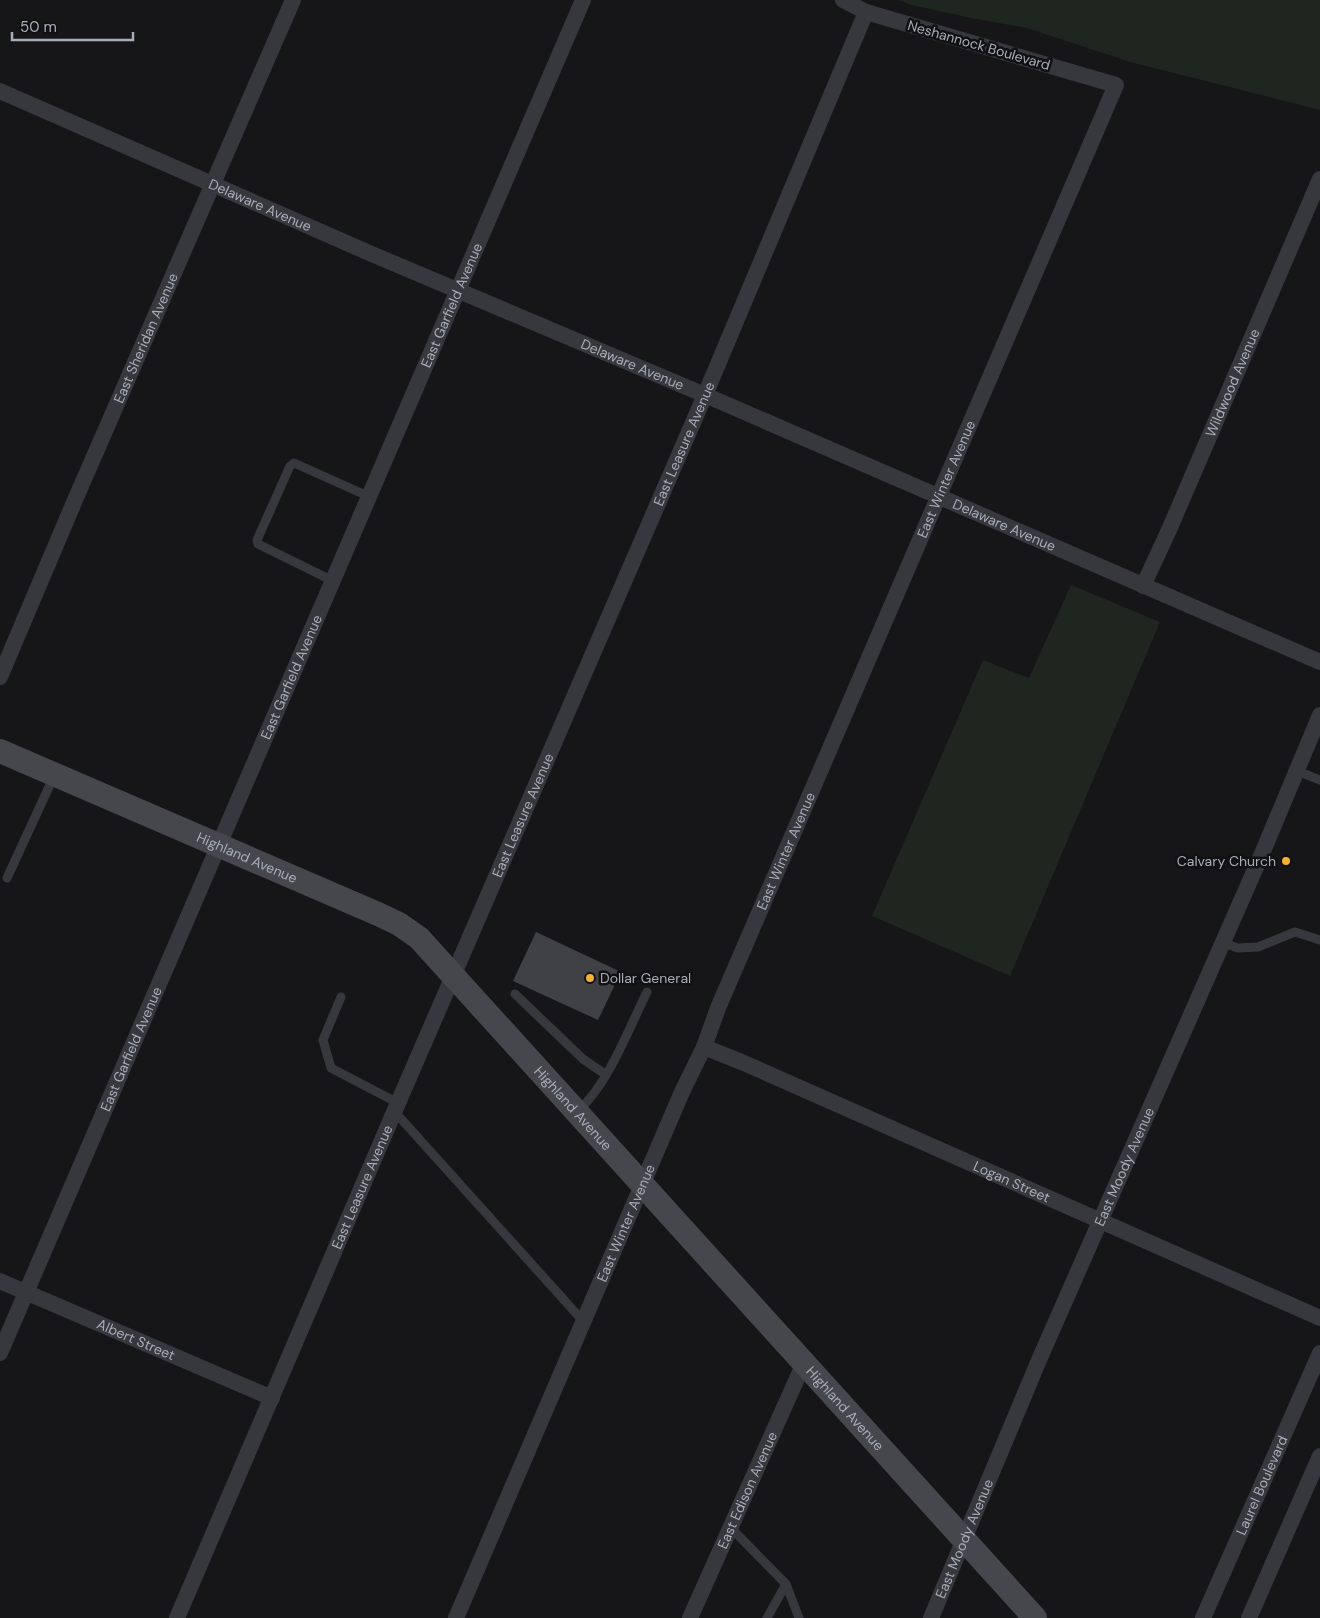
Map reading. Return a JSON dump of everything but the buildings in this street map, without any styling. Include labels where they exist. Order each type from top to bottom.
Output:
[{"type":"main road","name":"Highland Avenue","points":[[0,751],[400,924],[418,938],[454,975],[1035,1618]]},
{"type":"street","name":"East Sheridan Avenue","points":[[0,677],[293,0]]},
{"type":"street","name":"East Garfield Avenue","points":[[0,1353],[583,0]]},
{"type":"street","name":"Neshannock Boulevard","points":[[843,0],[866,12],[1116,85]]},
{"type":"street","name":"East Leasure Avenue","points":[[177,1618],[705,395],[866,12]]},
{"type":"street","name":"East Winter Avenue","points":[[456,1618],[682,1092],[704,1047],[722,999],[1116,85]]},
{"type":"street","name":"Delaware Avenue","points":[[0,91],[608,356],[705,395],[1320,662]]},
{"type":"street","name":"Wildwood Avenue","points":[[1144,586],[1320,179]]},
{"type":"street","name":"East Moody Avenue","points":[[931,1618],[1039,1360],[1223,943],[1320,715]]},
{"type":"street","name":"Logan Street","points":[[704,1047],[772,1074],[1044,1195],[1100,1222],[1320,1318]]},
{"type":"street","name":"Albert Street","points":[[0,1280],[272,1398]]},
{"type":"street","name":"Laurel Boulevard","points":[[1203,1618],[1320,1353]]},
{"type":"street","name":"East Edison Avenue","points":[[690,1618],[804,1363]]},
{"type":"street","points":[[1249,1618],[1320,1456]]},
{"type":"lane","points":[[333,581],[258,544],[257,540],[290,466],[294,463],[370,497]]},
{"type":"lane","points":[[1297,771],[1320,780]]},
{"type":"lane","points":[[7,878],[55,774]]},
{"type":"lane","points":[[1223,943],[1238,948],[1258,947],[1294,932],[1320,940]]},
{"type":"lane","points":[[576,1112],[589,1101],[606,1075],[647,992]]},
{"type":"lane","points":[[515,994],[583,1059],[606,1075]]},
{"type":"lane","points":[[341,998],[323,1040],[331,1068],[396,1107],[583,1321]]},
{"type":"lane","points":[[730,1527],[786,1584],[799,1618]]},
{"type":"lane","points":[[767,1618],[786,1584]]},
{"type":"shaded area","points":[[898,0],[1320,0],[1320,110],[1130,62],[1027,28],[911,5]]},
{"type":"shaded area","points":[[1071,585],[1160,622],[1010,976],[872,916],[983,660],[1029,678]]},
{"type":"place","name":"Calvary Church","points":[[1286,861]]},
{"type":"place","name":"Dollar General","points":[[590,978]]}]
